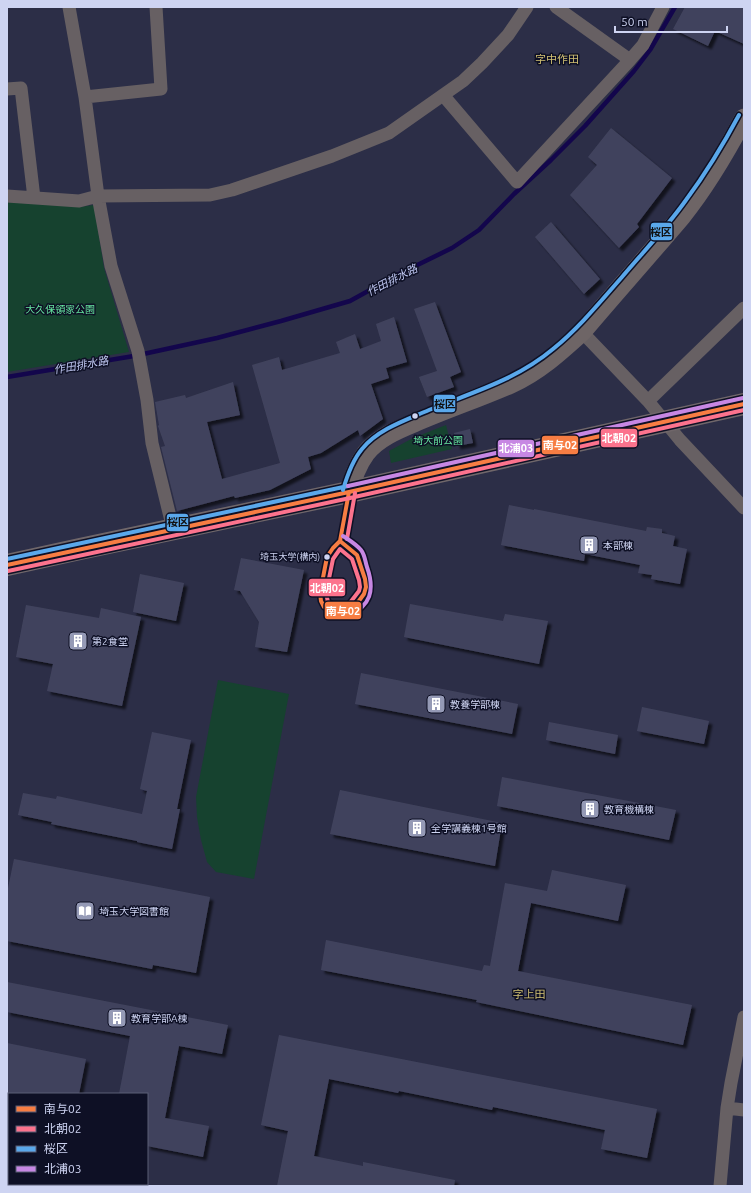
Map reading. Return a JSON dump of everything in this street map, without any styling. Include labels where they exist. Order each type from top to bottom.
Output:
[{"type":"highway","points":[[7,565],[349,492],[744,404]]},
{"type":"main road","points":[[349,492],[359,463],[366,452],[379,440],[426,417],[511,384],[548,362],[582,332],[682,215],[705,184],[744,118]]},
{"type":"street","points":[[70,7],[85,97],[98,196],[111,266],[139,354],[147,400],[152,443],[173,529]]},
{"type":"street","points":[[85,97],[161,88],[156,7]]},
{"type":"street","points":[[7,196],[79,201],[98,196],[210,196],[332,156],[389,133],[462,81],[482,63],[508,35],[527,7]]},
{"type":"street","points":[[556,7],[630,60]]},
{"type":"street","points":[[443,95],[517,182],[643,45],[663,7]]},
{"type":"street","points":[[7,89],[21,88],[34,198]]},
{"type":"street","points":[[648,401],[744,308]]},
{"type":"street","points":[[582,332],[648,401],[680,440],[744,508]]},
{"type":"street","points":[[720,1186],[731,1083],[744,1017]]},
{"type":"street","points":[[728,1108],[744,1110]]},
{"type":"green space","name":"大久保領家公園","points":[[7,202],[79,207],[94,205],[104,268],[129,352],[7,372]]},
{"type":"green space","name":"埼大前公園","points":[[446,425],[452,449],[391,463],[389,451],[413,438]]},
{"type":"green space","points":[[218,680],[289,694],[254,879],[216,872],[207,862],[201,840],[197,817],[196,797]]},
{"type":"building","points":[[685,7],[744,7],[744,44],[715,31],[708,46],[673,29]]},
{"type":"building","points":[[611,128],[672,178],[637,224],[639,227],[619,248],[570,195],[597,165],[588,157]]},
{"type":"building","points":[[551,222],[600,279],[584,294],[535,237]]},
{"type":"building","points":[[435,302],[461,372],[450,377],[454,387],[427,397],[419,377],[437,371],[414,309]]},
{"type":"building","points":[[394,317],[407,362],[386,368],[389,378],[371,384],[383,419],[360,436],[358,430],[321,453],[308,457],[311,469],[270,490],[235,498],[234,496],[177,511],[161,447],[165,446],[158,426],[155,402],[185,395],[186,398],[233,382],[240,415],[207,422],[222,479],[280,463],[252,365],[279,357],[282,370],[340,353],[336,342],[355,334],[360,349],[381,341],[376,324]]},
{"type":"building","points":[[470,429],[473,443],[457,446],[454,433]]},
{"type":"building","name":"本部棟","points":[[509,505],[646,531],[647,527],[662,529],[662,533],[675,536],[673,546],[687,549],[680,584],[651,579],[652,575],[638,573],[640,565],[585,554],[584,561],[501,545]]},
{"type":"building","points":[[241,558],[304,570],[287,652],[255,647],[259,622],[240,591],[234,590]]},
{"type":"building","points":[[140,574],[184,583],[176,621],[133,612]]},
{"type":"building","points":[[410,604],[503,621],[505,614],[548,621],[539,664],[404,637]]},
{"type":"building","name":"第2食堂","points":[[26,605],[99,618],[101,608],[141,617],[122,706],[47,691],[53,664],[16,657]]},
{"type":"building","name":"教養学部棟","points":[[361,673],[518,704],[512,734],[355,704]]},
{"type":"building","points":[[642,707],[709,721],[704,744],[637,731]]},
{"type":"building","points":[[549,722],[618,735],[615,754],[546,740]]},
{"type":"building","points":[[152,732],[191,740],[177,809],[180,809],[172,849],[51,824],[52,822],[18,815],[23,793],[56,799],[57,796],[142,814],[147,791],[140,789]]},
{"type":"building","name":"教育機構棟","points":[[502,777],[676,810],[669,840],[497,806]]},
{"type":"building","name":"全学講義棟1号館","points":[[340,790],[502,823],[495,866],[330,834]]},
{"type":"building","name":"埼玉大学図書館","points":[[14,859],[210,897],[196,973],[153,965],[152,969],[7,941],[7,893]]},
{"type":"building","points":[[552,870],[626,885],[618,921],[531,903],[518,971],[692,1005],[683,1045],[476,1002],[477,1000],[321,970],[326,940],[482,971],[484,965],[490,966],[505,883],[547,891]]},
{"type":"building","points":[[7,982],[228,1025],[222,1054],[179,1046],[165,1118],[209,1126],[203,1157],[148,1146],[148,1093],[119,1093],[130,1036],[7,1012]]},
{"type":"building","points":[[279,1035],[657,1109],[647,1158],[601,1149],[605,1130],[493,1107],[492,1110],[399,1091],[398,1093],[329,1079],[314,1156],[363,1166],[363,1162],[455,1180],[454,1186],[277,1186],[288,1131],[261,1125]]},
{"type":"building","points":[[7,1043],[86,1059],[79,1093],[7,1094]]},
{"type":"waterway","name":"作田排水路","points":[[7,377],[134,356],[217,338],[350,301],[399,274],[452,248],[479,230],[585,126],[634,71],[650,50],[675,7]]},
{"type":"transit line","name":"桜区","points":[[343,490],[355,458],[376,436],[402,421],[509,377],[539,360],[572,332],[606,296],[679,210],[707,169],[739,115]]},
{"type":"transit line","name":"北浦03","points":[[348,486],[743,398]]},
{"type":"transit line","name":"南与02","points":[[7,565],[349,492],[744,404]]},
{"type":"transit line","name":"北朝02","points":[[8,571],[350,498],[744,410]]},
{"type":"transit line","name":"桜区","points":[[7,559],[348,486]]},
{"type":"transit line","name":"南与02","points":[[340,541],[349,492]]},
{"type":"transit line","name":"北朝02","points":[[347,539],[355,493]]},
{"type":"transit line","name":"北浦03","points":[[343,536],[355,544],[362,552],[371,583],[371,590],[366,602],[356,612],[348,616]]},
{"type":"transit line","name":"南与02","points":[[340,541],[357,555],[365,579],[366,587],[364,594],[353,609],[346,611],[331,610],[324,607],[321,601],[320,593],[327,557],[340,541]]},
{"type":"transit line","name":"北朝02","points":[[340,549],[352,559],[360,587],[359,591],[349,604],[345,605],[332,604],[328,602],[326,593],[333,559],[340,549]]},
{"type":"place","name":"本部棟","points":[[589,545]]},
{"type":"place","name":"埼玉大学(構内)","points":[[327,557]]},
{"type":"place","name":"第2食堂","points":[[78,641]]},
{"type":"place","name":"教養学部棟","points":[[436,704]]},
{"type":"place","name":"教育機構棟","points":[[590,809]]},
{"type":"place","name":"全学講義棟1号館","points":[[417,828]]},
{"type":"place","name":"埼玉大学図書館","points":[[85,911]]},
{"type":"place","name":"教育学部A棟","points":[[117,1018]]},
{"type":"district","name":"字中作田","points":[[557,59]]},
{"type":"district","name":"字上田","points":[[529,994]]}]
